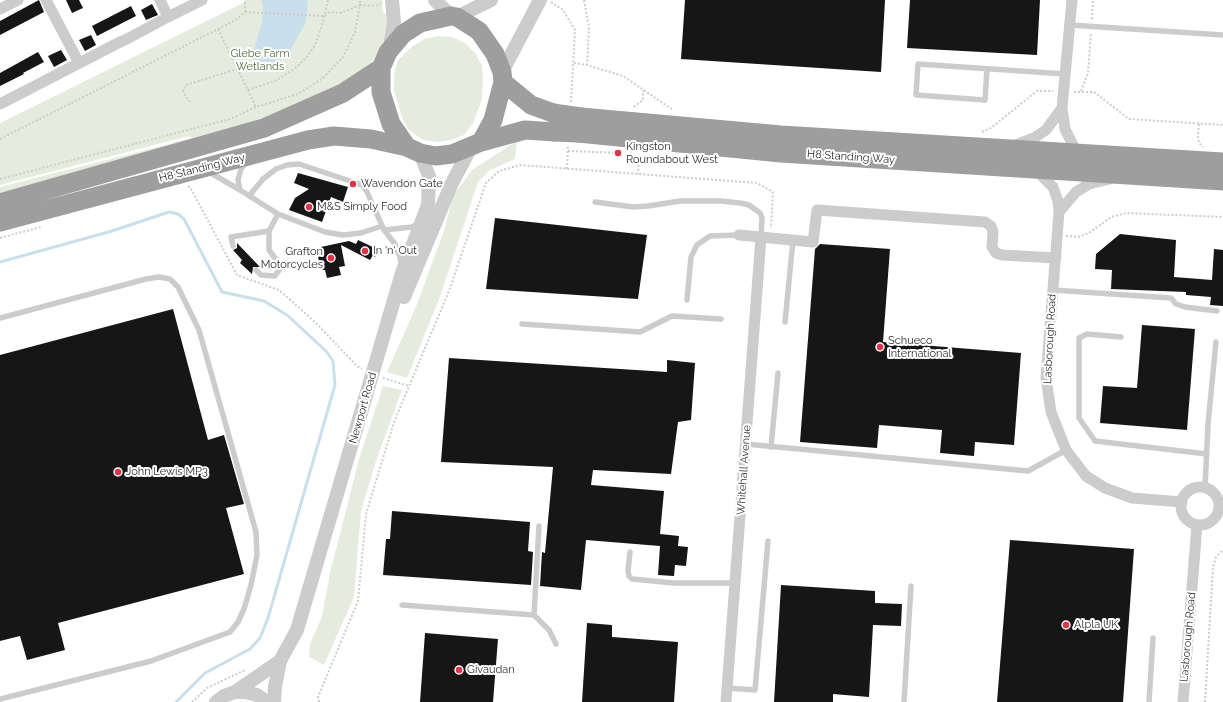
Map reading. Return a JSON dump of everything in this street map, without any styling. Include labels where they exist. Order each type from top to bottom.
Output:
[{"type":"highway","points":[[454,17],[479,31],[495,54],[502,77],[493,120],[476,144],[452,154],[436,156],[413,150],[391,124],[381,92],[385,60],[403,34],[420,23],[454,17]]},
{"type":"highway","name":"H8 Standing Way","points":[[0,203],[264,128],[343,93],[385,60]]},
{"type":"highway","name":"H8 Standing Way","points":[[502,77],[530,105],[545,112],[554,123]]},
{"type":"highway","name":"H8 Standing Way","points":[[579,117],[781,153],[1223,180]]},
{"type":"highway","name":"H8 Standing Way","points":[[476,144],[579,117],[781,135],[1223,162]]},
{"type":"highway","name":"H8 Standing Way","points":[[0,222],[308,140],[334,136],[370,139],[413,150]]},
{"type":"street","points":[[0,9],[18,0]]},
{"type":"street","points":[[46,0],[79,63]]},
{"type":"street","points":[[160,0],[168,17]]},
{"type":"street","points":[[0,104],[202,0]]},
{"type":"street","points":[[435,0],[454,17],[491,0]]},
{"type":"street","points":[[502,77],[529,19],[540,0]]},
{"type":"street","points":[[1072,0],[1062,108],[1065,129],[1077,153]]},
{"type":"street","points":[[385,60],[394,22],[387,2]]},
{"type":"street","points":[[998,149],[1024,143],[1034,138],[1046,130],[1062,108]]},
{"type":"street","points":[[372,375],[446,195],[476,144]]},
{"type":"street","name":"Newport Road","points":[[274,702],[280,661],[297,630],[402,273],[424,222],[428,206],[429,176],[413,150]]},
{"type":"street","name":"Lasborough Road","points":[[1030,168],[1053,186],[1058,201],[1059,212],[1056,258],[1046,378],[1047,396],[1051,412],[1066,450],[1086,476],[1104,488],[1132,498],[1182,502]]},
{"type":"street","points":[[1059,212],[1076,192],[1090,184],[1127,174]]},
{"type":"street","points":[[739,235],[813,242],[817,210],[985,222],[991,226],[993,232],[992,247],[996,253],[1002,255],[1056,258]]},
{"type":"street","name":"Whitehall Avenue","points":[[726,702],[746,444],[766,237]]},
{"type":"street","points":[[1197,488],[1205,488],[1213,493],[1221,508],[1209,522],[1197,525],[1188,520],[1182,513],[1182,502],[1188,492],[1197,488]]},
{"type":"street","name":"Lasborough Road","points":[[1183,702],[1197,525]]},
{"type":"street","name":"Newport Road","points":[[216,702],[224,696],[235,692],[280,661]]},
{"type":"street","points":[[235,692],[246,692],[257,695],[268,702]]},
{"type":"lane","points":[[1070,25],[1223,35]]},
{"type":"lane","points":[[987,69],[985,100],[916,95],[918,64],[1066,74]]},
{"type":"lane","points":[[240,190],[238,180],[240,169],[248,161],[262,153]]},
{"type":"lane","points":[[249,196],[263,179],[276,169],[287,165],[299,164],[362,185],[367,192],[383,228],[394,244],[400,257],[402,273]]},
{"type":"lane","points":[[203,168],[278,214],[325,232],[343,235],[383,228],[412,227],[424,222]]},
{"type":"lane","points":[[596,202],[633,207],[687,201],[740,203],[748,205],[760,213],[766,237]]},
{"type":"lane","points":[[256,270],[261,275],[275,276],[280,269],[280,265],[269,250],[269,231],[278,214]]},
{"type":"lane","points":[[233,246],[231,237],[269,231]]},
{"type":"lane","points":[[687,300],[691,257],[697,245],[710,236],[739,235]]},
{"type":"lane","points":[[785,322],[793,240]]},
{"type":"lane","points":[[0,318],[146,279],[159,277],[170,279],[178,287],[199,330],[256,532],[257,555],[251,585],[244,608],[238,622],[230,632],[151,661],[0,699]]},
{"type":"lane","points":[[1053,290],[1171,298],[1176,304],[1185,307],[1217,311]]},
{"type":"lane","points":[[522,324],[640,332],[672,316],[721,319]]},
{"type":"lane","points":[[1120,337],[1087,334],[1079,338],[1079,418],[1095,441],[1117,445],[1177,449],[1207,454]]},
{"type":"lane","points":[[1205,488],[1216,342]]},
{"type":"lane","points":[[772,447],[778,373]]},
{"type":"lane","points":[[746,444],[1028,471],[1066,450]]},
{"type":"lane","points":[[534,615],[539,526]]},
{"type":"lane","points":[[727,688],[755,690],[768,541]]},
{"type":"lane","points":[[630,552],[628,571],[629,576],[632,579],[674,583],[735,583]]},
{"type":"lane","points":[[904,702],[911,586]]},
{"type":"lane","points":[[402,604],[534,615],[548,630],[556,644]]},
{"type":"lane","points":[[1149,702],[1152,638]]},
{"type":"path","points":[[245,0],[245,12]]},
{"type":"path","points":[[248,90],[276,80],[294,69],[307,57],[315,45],[322,26],[328,0]]},
{"type":"path","points":[[0,179],[230,119],[256,107],[298,94],[323,78],[343,57],[355,32],[360,0]]},
{"type":"path","points":[[548,0],[563,10],[575,30],[574,63],[587,65],[623,76],[676,112]]},
{"type":"path","points":[[584,0],[588,27],[587,65]]},
{"type":"path","points":[[1081,92],[1088,72],[1093,0]]},
{"type":"path","points":[[0,139],[234,21],[245,12],[324,16],[330,12],[340,13],[360,5],[374,6],[387,2]]},
{"type":"path","points":[[218,29],[256,107]]},
{"type":"path","points":[[190,102],[183,90],[186,85],[237,69]]},
{"type":"path","points":[[629,107],[634,107],[642,100],[643,90]]},
{"type":"path","points":[[975,133],[991,128],[1037,91],[1094,92],[1129,119],[1223,125]]},
{"type":"path","points":[[571,101],[579,117]]},
{"type":"path","points":[[1199,124],[1198,136],[1200,143],[1204,147]]},
{"type":"path","points":[[568,151],[630,153],[639,161],[638,174]]},
{"type":"path","points":[[319,702],[318,697],[358,601],[366,514],[394,422],[449,291],[486,183],[499,171],[520,165],[757,183],[773,192],[766,237]]},
{"type":"path","points":[[183,189],[190,187],[237,275],[279,290],[315,322],[357,366],[372,375],[409,386]]},
{"type":"path","points":[[1057,236],[1078,237],[1089,233],[1111,217],[1126,213],[1223,217]]},
{"type":"path","points":[[0,238],[46,226]]},
{"type":"path","points":[[1205,702],[1212,568],[1216,557],[1223,550]]},
{"type":"green space","name":"Glebe Farm Wetlands","points":[[245,0],[382,0],[383,13],[389,14],[382,46],[371,63],[317,100],[197,143],[189,136],[0,185],[0,123],[245,2]]},
{"type":"green space","points":[[438,36],[452,37],[465,43],[475,53],[482,65],[483,79],[482,99],[473,123],[464,135],[451,140],[438,142],[423,140],[409,130],[402,118],[394,91],[394,74],[398,60],[413,46],[425,39]]},
{"type":"green space","points":[[189,139],[191,145],[0,198],[0,187]]},
{"type":"green space","points":[[517,141],[515,159],[490,170],[478,182],[440,297],[407,378],[387,372],[417,304],[444,231],[453,196],[472,170]]},
{"type":"green space","points":[[383,386],[402,390],[376,461],[361,511],[354,597],[324,665],[309,657],[310,644],[322,617],[330,573],[359,459]]},
{"type":"water","points":[[261,0],[308,0],[306,22],[290,51],[279,60],[269,64],[257,63],[252,56],[262,22],[263,7]]},
{"type":"building","points":[[39,0],[44,12],[0,35],[0,21]]},
{"type":"building","points":[[66,0],[79,0],[83,8],[72,13]]},
{"type":"building","points":[[685,0],[885,0],[881,72],[681,59]]},
{"type":"building","points":[[910,0],[1040,0],[1037,55],[907,48]]},
{"type":"building","points":[[152,4],[158,15],[146,20],[141,10]]},
{"type":"building","points":[[131,6],[136,16],[97,36],[92,26]]},
{"type":"building","points":[[91,35],[96,45],[85,51],[79,40]]},
{"type":"building","points":[[61,50],[67,60],[54,67],[48,56]]},
{"type":"building","points":[[38,52],[44,62],[0,86],[0,73]]},
{"type":"building","points":[[298,173],[348,187],[343,202],[331,197],[322,222],[289,210],[295,198],[309,189],[294,183]]},
{"type":"building","points":[[495,218],[647,235],[638,299],[486,289]]},
{"type":"building","points":[[1120,234],[1176,240],[1174,277],[1212,280],[1214,249],[1223,250],[1223,306],[1210,305],[1211,297],[1186,295],[1186,292],[1111,289],[1112,270],[1095,269],[1096,254]]},
{"type":"building","points":[[358,240],[379,250],[375,257],[373,255],[370,260],[341,245],[345,266],[339,267],[341,275],[327,278],[325,270],[321,270],[316,248],[349,241],[356,244]]},
{"type":"building","points":[[237,243],[260,267],[253,267],[252,274],[240,263],[242,260],[233,250],[237,248]]},
{"type":"building","name":"Schueco International","points":[[820,244],[890,249],[883,342],[1021,353],[1014,445],[975,442],[974,456],[940,453],[942,430],[879,425],[877,448],[800,442],[815,249]]},
{"type":"building","name":"John Lewis MP3","points":[[173,309],[208,440],[224,435],[244,504],[226,508],[244,574],[58,623],[65,650],[27,660],[20,636],[0,641],[0,355]]},
{"type":"building","points":[[1142,325],[1195,329],[1187,430],[1100,423],[1103,386],[1137,388]]},
{"type":"building","points":[[449,358],[667,372],[667,360],[695,363],[691,420],[678,422],[671,474],[593,470],[591,485],[664,491],[660,534],[679,536],[678,546],[688,547],[686,566],[675,565],[674,576],[658,575],[660,546],[586,540],[581,590],[540,586],[542,552],[545,553],[553,467],[441,462]]},
{"type":"building","points":[[392,511],[530,522],[528,551],[533,552],[531,585],[383,575],[386,539],[390,539]]},
{"type":"building","name":"Alpla UK","points":[[1010,540],[1134,549],[1123,702],[997,702]]},
{"type":"building","points":[[781,585],[875,591],[875,603],[902,604],[901,626],[873,625],[869,697],[833,694],[833,702],[774,702]]},
{"type":"building","points":[[587,623],[612,625],[612,637],[678,642],[674,702],[582,702]]},
{"type":"building","name":"Givaudan","points":[[425,633],[498,639],[493,702],[420,702]]},
{"type":"waterway","points":[[0,262],[112,231],[169,212],[178,214],[184,219],[222,292],[264,301],[287,315],[326,351],[333,361],[335,385],[268,618],[260,638],[250,649],[205,673],[176,702]]},
{"type":"place","name":"Kingston Roundabout West","points":[[618,153]]},
{"type":"place","name":"Wavendon Gate","points":[[353,184]]},
{"type":"place","name":"M&S Simply Food","points":[[309,207]]},
{"type":"place","name":"In 'n' Out","points":[[365,251]]},
{"type":"place","name":"Grafton Motorcycles","points":[[331,258]]},
{"type":"place","name":"Schueco International","points":[[880,347]]},
{"type":"place","name":"John Lewis MP3","points":[[118,472]]},
{"type":"place","name":"Alpla UK","points":[[1066,625]]},
{"type":"place","name":"Givaudan","points":[[459,670]]}]
